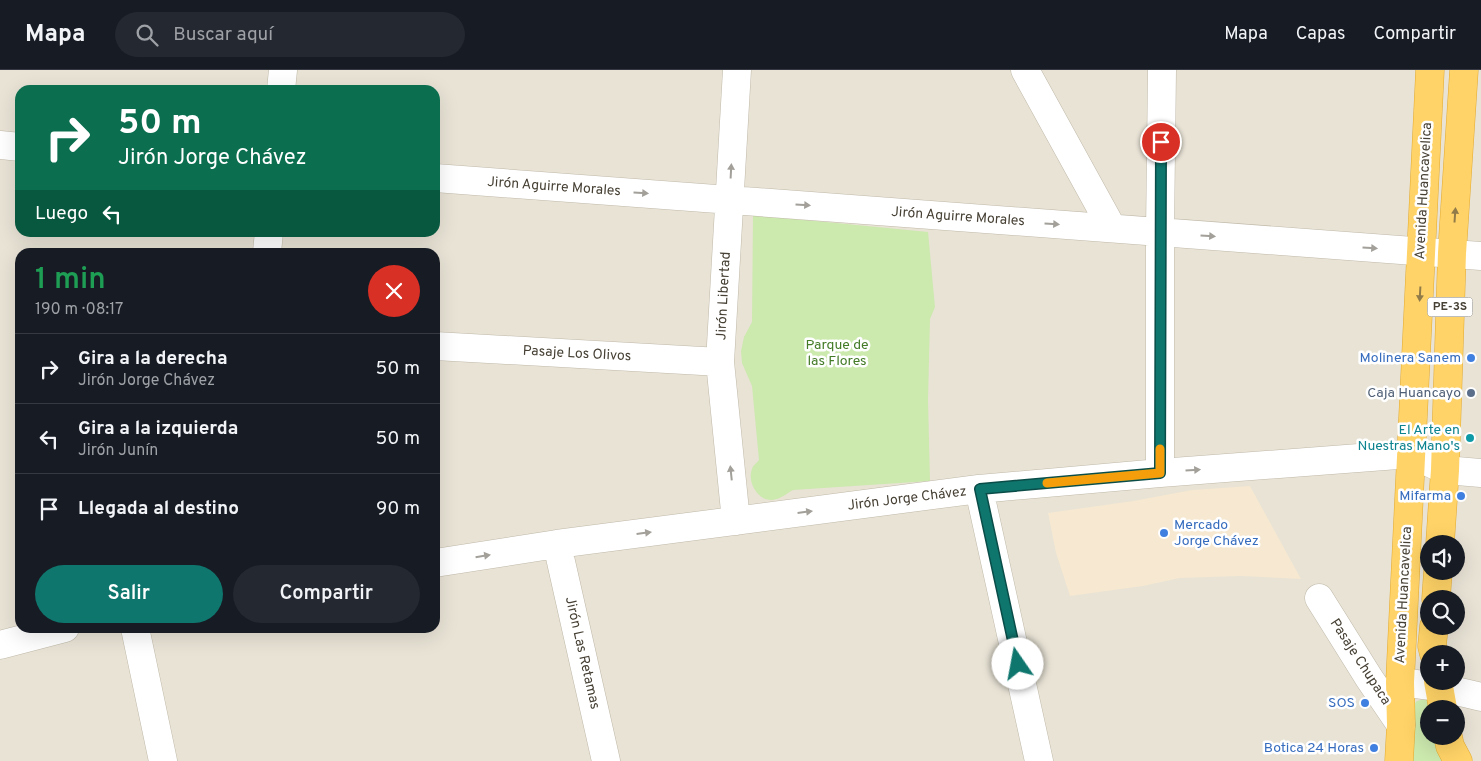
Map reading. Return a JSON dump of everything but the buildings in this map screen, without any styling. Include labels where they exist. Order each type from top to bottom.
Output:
[{"type":"highway","name":"Avenida Huancavelica","points":[[1399,761],[1401,725],[1400,682],[1430,70]]},
{"type":"highway","name":"PE-3S","points":[[1441,535],[1445,470],[1452,254],[1464,70]]},
{"type":"highway","points":[[1450,745],[1458,761]]},
{"type":"street","points":[[282,85],[283,70]]},
{"type":"street","name":"Jirón Libertad","points":[[736,521],[720,362],[737,70]]},
{"type":"street","points":[[1024,70],[1112,228]]},
{"type":"street","points":[[1160,473],[1162,70]]},
{"type":"street","points":[[0,146],[15,147]]},
{"type":"street","name":"Jirón Aguirre Morales","points":[[440,178],[1481,256]]},
{"type":"street","name":"Pasaje Los Olivos","points":[[440,346],[720,362]]},
{"type":"street","points":[[1411,454],[1445,470],[1481,473]]},
{"type":"street","name":"Jirón Jorge Chávez","points":[[440,562],[557,544],[980,489],[1411,454]]},
{"type":"street","points":[[980,489],[1039,761]]},
{"type":"street","name":"Jirón Las Retamas","points":[[557,544],[606,761]]},
{"type":"street","name":"Pasaje Chupaca","points":[[1319,598],[1401,725]]},
{"type":"street","points":[[0,646],[47,633]]},
{"type":"street","points":[[136,633],[163,761]]},
{"type":"street","points":[[1400,682],[1440,692],[1481,697]]},
{"type":"shaded area","points":[[0,70],[1481,70],[1481,761],[0,761]]},
{"type":"shaded area","name":"Mercado Jorge Chávez","points":[[1250,486],[1301,579],[1241,576],[1180,578],[1143,586],[1070,596],[1056,553],[1048,513],[1133,501],[1192,490]]},
{"type":"green space","name":"Parque de las Flores","points":[[753,215],[928,232],[935,307],[930,319],[928,400],[930,481],[793,490],[774,500],[761,497],[754,489],[751,474],[753,466],[759,460],[752,386],[742,363],[741,351],[744,337],[752,322]]},
{"type":"green space","points":[[1420,700],[1420,745],[1442,745],[1447,761],[1411,761],[1412,706]]},
{"type":"slow traffic","points":[[1047,483],[1160,473],[1160,449]]},
{"type":"place","name":"Molinera Sanem","points":[[1471,358]]},
{"type":"place","name":"Caja Huancayo","points":[[1471,393]]},
{"type":"place","name":"El Arte en Nuestras Mano's","points":[[1470,438]]},
{"type":"place","name":"Mifarma","points":[[1461,496]]},
{"type":"place","name":"Mercado Jorge Chávez","points":[[1164,533]]},
{"type":"place","name":"SOS","points":[[1365,703]]},
{"type":"place","name":"Botica 24 Horas","points":[[1374,748]]},
{"type":"route","points":[[1018,664],[980,489],[1160,473],[1161,142]]}]
